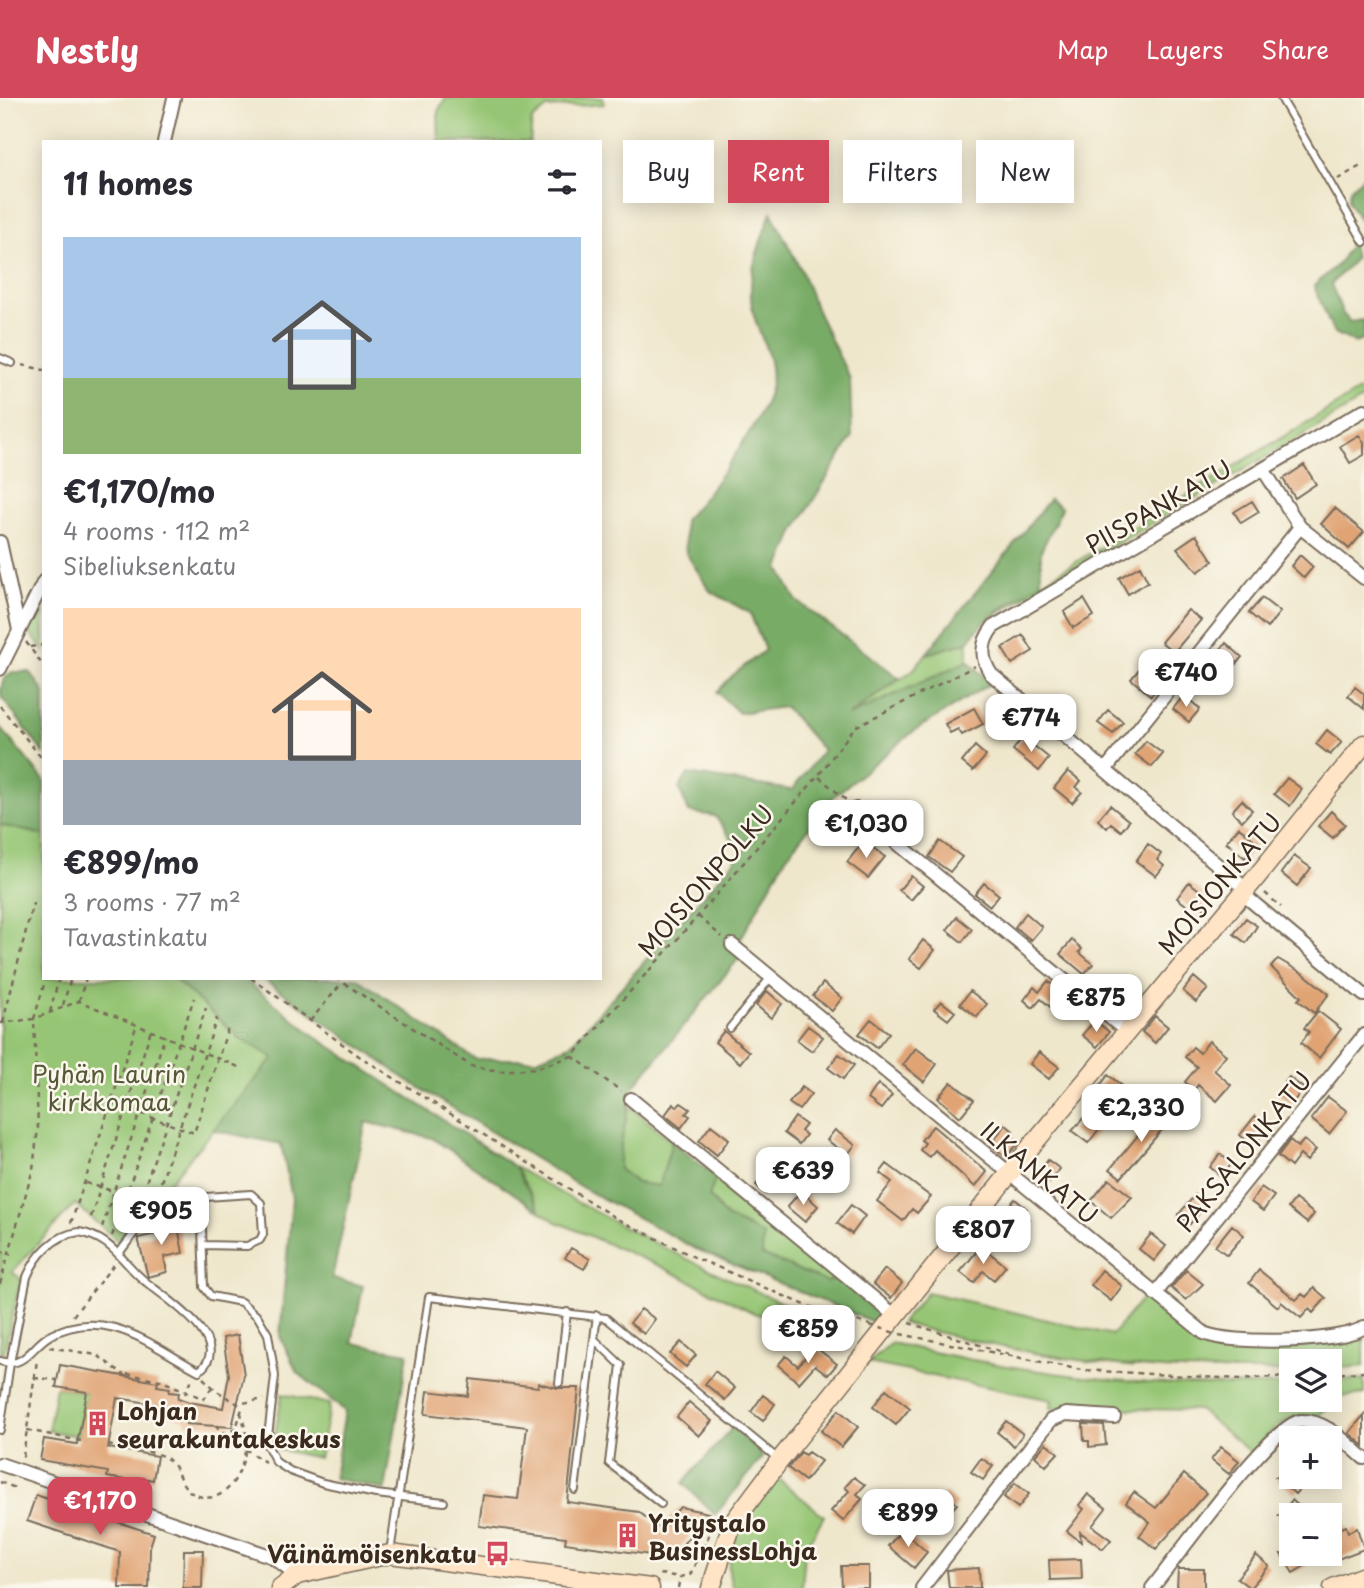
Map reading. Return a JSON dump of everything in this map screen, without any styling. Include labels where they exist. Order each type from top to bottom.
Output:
[{"type":"street","points":[[164,140],[174,98]]},
{"type":"street","name":"PIISPANKATU","points":[[983,662],[983,646],[993,627],[1364,410]]},
{"type":"street","points":[[1264,469],[1300,527],[1364,578]]},
{"type":"street","points":[[1105,769],[1300,527]]},
{"type":"street","points":[[0,542],[19,630]]},
{"type":"street","points":[[1,666],[42,585]]},
{"type":"street","points":[[983,662],[991,674],[1238,881],[1249,886],[1364,995]]},
{"type":"street","name":"MOISIONKATU","points":[[712,1588],[732,1524],[780,1460],[1126,1031],[1249,886],[1364,744]]},
{"type":"street","points":[[856,809],[1126,1031]]},
{"type":"street","name":"ILKANKATU","points":[[732,944],[1155,1294],[1215,1339],[1231,1341],[1359,1331]]},
{"type":"street","name":"PAKSALONKATU","points":[[1155,1294],[1364,1035]]},
{"type":"street","points":[[631,1099],[893,1320]]},
{"type":"street","points":[[922,1588],[1052,1420],[1066,1414],[1114,1416]]},
{"type":"street","points":[[1152,1588],[1283,1427],[1297,1421],[1321,1425],[1364,1458]]},
{"type":"street","points":[[0,1464],[272,1558],[297,1581]]},
{"type":"street","points":[[280,1588],[390,1554],[651,1581]]},
{"type":"street","points":[[1333,1588],[1364,1577]]},
{"type":"lane","points":[[1281,98],[1364,242]]},
{"type":"lane","points":[[0,358],[12,363]]},
{"type":"lane","points":[[730,1028],[771,977]]},
{"type":"lane","points":[[120,1252],[165,1192],[178,1192],[193,1205],[202,1228],[204,1287],[211,1296],[242,1302],[258,1317],[268,1334],[273,1351],[275,1376],[267,1445],[275,1462],[290,1471],[323,1483],[443,1502]]},
{"type":"lane","points":[[193,1205],[206,1197],[251,1194],[261,1203],[263,1234],[260,1240],[247,1246],[204,1245]]},
{"type":"lane","points":[[0,1361],[10,1363],[22,1361],[35,1345],[62,1329],[80,1325],[113,1326],[144,1337],[199,1371],[206,1363],[208,1351],[206,1338],[196,1322],[145,1282],[120,1252],[92,1234],[67,1233],[52,1242],[32,1265],[27,1277],[10,1363],[0,1430]]},
{"type":"lane","points":[[390,1554],[429,1297],[597,1315],[613,1323],[780,1460]]},
{"type":"lane","points":[[559,1383],[567,1312]]},
{"type":"lane","points":[[575,1490],[597,1315]]},
{"type":"lane","points":[[594,1339],[621,1366],[609,1464],[661,1504]]},
{"type":"path","points":[[1329,184],[1364,164]]},
{"type":"path","points":[[12,363],[42,370]]},
{"type":"path","points":[[19,630],[42,664]]},
{"type":"path","points":[[30,647],[42,645]]},
{"type":"path","name":"MOISIONPOLKU","points":[[339,980],[471,1066],[500,1071],[537,1068],[572,1056],[698,916],[818,776],[855,727],[983,662]]},
{"type":"path","points":[[0,706],[42,758]]},
{"type":"path","points":[[818,776],[856,809]]},
{"type":"path","points":[[1249,886],[1290,915]]},
{"type":"path","points":[[33,903],[1,1023],[34,1019],[79,1001],[241,1068]]},
{"type":"path","points":[[698,916],[732,944]]},
{"type":"path","points":[[0,1284],[11,1254],[33,1169],[38,1128],[34,1019],[45,980]]},
{"type":"path","points":[[50,1013],[58,980]]},
{"type":"path","points":[[62,1007],[70,980]]},
{"type":"path","points":[[79,1001],[85,980]]},
{"type":"path","points":[[254,980],[359,1056],[617,1220],[805,1305],[870,1325],[893,1320],[1024,1358],[1082,1370],[1239,1380],[1279,1377]]},
{"type":"path","points":[[310,1021],[342,982]]},
{"type":"path","points":[[112,1236],[155,1119],[194,998]]},
{"type":"path","points":[[140,1200],[206,1009]]},
{"type":"path","points":[[158,1189],[182,1129],[217,1018]]},
{"type":"path","points":[[67,1233],[113,1103],[137,1024]]},
{"type":"path","points":[[113,1103],[194,1133],[228,1028]]},
{"type":"path","points":[[91,1217],[151,1030]]},
{"type":"path","points":[[102,1227],[165,1036]]},
{"type":"path","points":[[572,1056],[631,1099]]},
{"type":"path","points":[[86,1183],[140,1200],[153,1201]]},
{"type":"path","points":[[0,1251],[11,1254]]},
{"type":"path","points":[[62,1329],[111,1272],[120,1252]]},
{"type":"path","points":[[869,1336],[893,1320],[1024,1358]]},
{"type":"path","points":[[35,1345],[97,1355],[113,1369],[127,1376],[160,1380],[185,1394],[204,1399],[212,1387]]},
{"type":"path","points":[[185,1394],[199,1371],[212,1387],[243,1405],[271,1397]]},
{"type":"path","points":[[1342,1373],[1364,1372]]},
{"type":"path","points":[[23,1461],[34,1378],[57,1381]]},
{"type":"path","points":[[216,1424],[219,1431],[232,1432],[236,1429],[243,1405]]},
{"type":"path","points":[[108,1445],[161,1455],[172,1463],[189,1491],[202,1497],[222,1494],[231,1489],[245,1449],[247,1438],[241,1413]]},
{"type":"path","points":[[27,1430],[86,1441]]},
{"type":"path","points":[[245,1449],[262,1462],[275,1462]]},
{"type":"path","points":[[651,1581],[690,1575],[704,1541],[718,1519]]},
{"type":"path","points":[[287,1551],[309,1558]]},
{"type":"path","points":[[678,1588],[680,1577]]},
{"type":"green space","points":[[446,98],[603,98],[604,104],[547,108],[532,120],[530,140],[439,140],[438,111]]},
{"type":"green space","points":[[1364,176],[1364,227],[1348,201],[1350,189]]},
{"type":"green space","points":[[771,212],[801,270],[818,313],[850,379],[852,437],[795,530],[779,568],[796,600],[899,678],[848,716],[968,661],[991,683],[914,731],[833,797],[786,857],[739,942],[740,957],[630,1091],[619,1169],[637,1183],[659,1186],[672,1142],[716,1177],[709,1196],[726,1217],[763,1235],[762,1255],[827,1282],[839,1277],[876,1307],[879,1314],[873,1322],[696,1249],[581,1187],[407,1080],[265,980],[360,980],[475,1059],[537,1059],[570,1045],[754,839],[735,844],[715,816],[689,812],[679,789],[688,774],[792,790],[823,750],[785,707],[739,713],[717,692],[733,675],[765,650],[750,613],[710,591],[686,553],[684,520],[721,475],[748,435],[767,398],[771,384],[771,365],[751,299],[752,274]]},
{"type":"green space","points":[[1352,242],[1355,259],[1331,284],[1343,314],[1350,322],[1364,320],[1364,339],[1355,343],[1333,332],[1314,286],[1339,263]]},
{"type":"green space","points":[[1364,388],[1364,399],[979,625],[1041,583]]},
{"type":"green space","points":[[1050,499],[1062,508],[1041,551],[1041,583],[992,616],[968,642],[926,654]]},
{"type":"green space","points":[[42,600],[42,648],[27,629]]},
{"type":"green space","points":[[968,642],[968,661],[845,718],[913,670],[926,654]]},
{"type":"green space","points":[[12,672],[30,672],[42,689],[42,751],[0,695],[3,680]]},
{"type":"green space","points":[[0,727],[42,778],[42,835],[0,825]]},
{"type":"green space","name":"Pyhän Laurin kirkkomaa","points":[[0,825],[42,835],[42,980],[175,980],[240,1038],[274,1058],[119,1242],[75,1204],[12,1272],[21,1279],[4,1352],[0,1352]]},
{"type":"green space","points":[[175,980],[245,980],[316,1037],[515,1167],[541,1212],[432,1138],[366,1122],[332,1278],[363,1286],[352,1343],[408,1353],[385,1490],[334,1478],[345,1411],[297,1372],[280,1336],[292,1198],[281,1144],[213,1130],[274,1058],[240,1038]]},
{"type":"green space","points":[[629,1106],[672,1142],[659,1186],[637,1183],[619,1170],[618,1148]]},
{"type":"green space","points":[[515,1167],[668,1250],[827,1322],[792,1324],[754,1313],[662,1267],[555,1221],[541,1212]]},
{"type":"green space","points":[[716,1177],[839,1277],[827,1283],[761,1255],[763,1235],[726,1217],[709,1196]]},
{"type":"green space","points":[[927,1292],[1112,1335],[1146,1294],[1207,1341],[1220,1345],[1364,1338],[1364,1366],[1342,1368],[1342,1349],[1279,1349],[1279,1371],[1179,1370],[1097,1363],[966,1339],[901,1323]]},
{"type":"green space","points":[[891,1343],[990,1363],[1090,1378],[1190,1385],[1279,1384],[1279,1412],[1322,1412],[1318,1416],[1287,1420],[1251,1453],[1199,1410],[1050,1408],[1052,1400],[868,1363]]},
{"type":"green space","points":[[1364,1379],[1364,1394],[1342,1397],[1342,1380]]},
{"type":"green space","points":[[56,1387],[91,1393],[86,1398],[79,1436],[48,1431]]},
{"type":"green space","points":[[282,1394],[330,1404],[319,1458],[275,1449],[273,1446]]},
{"type":"green space","points":[[733,1427],[758,1447],[762,1458],[715,1515],[683,1483]]},
{"type":"green space","points":[[776,1477],[824,1516],[805,1549],[802,1588],[733,1588],[729,1558],[733,1543],[748,1514]]},
{"type":"building","points":[[1359,435],[1364,443],[1364,455],[1350,463],[1340,446]]},
{"type":"building","points":[[1304,465],[1316,484],[1295,498],[1283,479]]},
{"type":"building","points":[[1252,501],[1259,512],[1241,523],[1234,512]]},
{"type":"building","points":[[1335,508],[1364,532],[1349,549],[1321,524]]},
{"type":"building","points":[[1196,535],[1213,561],[1198,572],[1177,548]]},
{"type":"building","points":[[1300,555],[1313,567],[1304,578],[1291,566]]},
{"type":"building","points":[[1140,566],[1148,582],[1128,594],[1119,578]]},
{"type":"building","points":[[1262,598],[1280,612],[1267,628],[1249,613]]},
{"type":"building","points":[[1084,599],[1094,616],[1073,628],[1064,612]]},
{"type":"building","points":[[1188,610],[1201,620],[1174,652],[1161,642]]},
{"type":"building","points":[[1023,635],[1033,651],[1012,664],[1002,648]]},
{"type":"building","points":[[1226,643],[1242,657],[1229,673],[1213,659]]},
{"type":"building","points":[[1145,662],[1165,678],[1151,696],[1131,679]]},
{"type":"building","points":[[1355,687],[1364,694],[1364,709],[1348,696]]},
{"type":"building","points":[[1184,695],[1200,709],[1189,722],[1173,709]]},
{"type":"building","points":[[974,708],[983,724],[962,735],[958,729],[950,733],[945,724]]},
{"type":"building","points":[[1108,710],[1123,722],[1113,734],[1098,723]]},
{"type":"building","points":[[1327,730],[1342,742],[1330,755],[1316,744]]},
{"type":"building","points":[[1023,737],[1049,758],[1039,771],[1013,750]]},
{"type":"building","points":[[1146,741],[1163,754],[1152,767],[1135,754]]},
{"type":"building","points":[[975,746],[986,756],[973,771],[962,762]]},
{"type":"building","points":[[1068,771],[1081,781],[1076,787],[1082,792],[1072,803],[1054,788]]},
{"type":"building","points":[[1287,778],[1302,789],[1290,806],[1274,794]]},
{"type":"building","points":[[1242,800],[1252,810],[1242,821],[1232,811]]},
{"type":"building","points":[[1110,805],[1129,821],[1121,831],[1111,823],[1107,828],[1098,820]]},
{"type":"building","points":[[1331,811],[1345,824],[1333,838],[1318,826]]},
{"type":"building","points":[[902,812],[918,824],[907,838],[891,827]]},
{"type":"building","points":[[1239,827],[1258,843],[1245,858],[1226,842]]},
{"type":"building","points":[[864,841],[885,857],[868,878],[847,862]]},
{"type":"building","points":[[940,841],[962,857],[950,872],[929,857]]},
{"type":"building","points":[[1148,844],[1161,854],[1157,860],[1164,866],[1156,876],[1136,861]]},
{"type":"building","points":[[1294,856],[1311,868],[1297,886],[1281,873]]},
{"type":"building","points":[[911,876],[923,886],[911,900],[899,890]]},
{"type":"building","points":[[1189,882],[1212,900],[1199,915],[1177,898]]},
{"type":"building","points":[[984,883],[999,895],[990,906],[975,894]]},
{"type":"building","points":[[1026,913],[1042,927],[1031,940],[1015,927]]},
{"type":"building","points":[[957,917],[972,929],[962,942],[947,930]]},
{"type":"building","points":[[1246,918],[1257,926],[1246,943],[1234,934]]},
{"type":"building","points":[[923,940],[935,950],[921,968],[909,959]]},
{"type":"building","points":[[1072,940],[1082,949],[1079,952],[1093,964],[1084,974],[1060,954]]},
{"type":"building","points":[[1278,959],[1304,974],[1329,994],[1314,1013],[1298,1000],[1301,997],[1271,967]]},
{"type":"building","points":[[1194,977],[1208,989],[1196,1002],[1183,991]]},
{"type":"building","points":[[1048,981],[1067,996],[1055,1011],[1041,999],[1033,1008],[1024,1000],[1034,987],[1039,992]]},
{"type":"building","points":[[823,983],[842,998],[832,1011],[813,996]]},
{"type":"building","points":[[767,991],[782,1004],[771,1018],[756,1005]]},
{"type":"building","points":[[970,991],[987,1004],[977,1017],[960,1004]]},
{"type":"building","points":[[1119,991],[1132,1001],[1122,1014],[1109,1003]]},
{"type":"building","points":[[941,1001],[955,1012],[948,1020],[934,1009]]},
{"type":"building","points":[[1318,1011],[1341,1029],[1319,1058],[1301,1043],[1309,1032],[1304,1028]]},
{"type":"building","points":[[1155,1016],[1168,1027],[1155,1043],[1142,1032]]},
{"type":"building","points":[[871,1019],[889,1033],[877,1048],[859,1034]]},
{"type":"building","points":[[1095,1020],[1109,1032],[1097,1047],[1082,1035]]},
{"type":"building","points":[[808,1026],[823,1037],[812,1051],[797,1040]]},
{"type":"building","points":[[724,1031],[749,1052],[740,1063],[715,1042]]},
{"type":"building","points":[[1209,1041],[1226,1055],[1214,1070],[1231,1085],[1217,1101],[1198,1085],[1194,1090],[1185,1082],[1197,1067],[1185,1057],[1193,1047],[1200,1053]]},
{"type":"building","points":[[916,1048],[937,1064],[924,1082],[903,1065]]},
{"type":"building","points":[[1039,1052],[1059,1067],[1049,1079],[1030,1064]]},
{"type":"building","points":[[839,1054],[854,1065],[843,1079],[828,1068]]},
{"type":"building","points":[[1108,1075],[1121,1085],[1109,1099],[1097,1090]]},
{"type":"building","points":[[1289,1077],[1303,1088],[1292,1104],[1277,1093]]},
{"type":"building","points":[[951,1082],[974,1100],[960,1117],[938,1098]]},
{"type":"building","points":[[878,1084],[892,1095],[881,1109],[868,1099]]},
{"type":"building","points":[[802,1087],[811,1094],[799,1110],[789,1103]]},
{"type":"building","points":[[1328,1097],[1347,1111],[1329,1134],[1311,1119]]},
{"type":"building","points":[[681,1103],[690,1109],[686,1114],[690,1116],[681,1128],[665,1115],[673,1104],[677,1107]]},
{"type":"building","points":[[1160,1109],[1171,1119],[1121,1178],[1110,1169]]},
{"type":"building","points":[[1085,1116],[1100,1128],[1088,1143],[1072,1131]]},
{"type":"building","points":[[1255,1116],[1268,1127],[1253,1146],[1240,1135]]},
{"type":"building","points":[[795,1117],[806,1125],[801,1131],[806,1135],[799,1144],[784,1133]]},
{"type":"building","points":[[1005,1124],[1013,1131],[1010,1135],[1019,1143],[1006,1157],[991,1145]]},
{"type":"building","points":[[711,1125],[729,1139],[717,1155],[699,1141]]},
{"type":"building","points":[[933,1126],[987,1172],[975,1187],[935,1150],[929,1157],[920,1150],[925,1143],[921,1140]]},
{"type":"building","points":[[835,1130],[855,1145],[847,1155],[827,1140]]},
{"type":"building","points":[[1290,1140],[1298,1147],[1304,1140],[1316,1150],[1307,1161],[1300,1155],[1291,1167],[1278,1156]]},
{"type":"building","points":[[1220,1154],[1232,1163],[1222,1177],[1210,1167]]},
{"type":"building","points":[[1048,1160],[1060,1169],[1049,1183],[1038,1174]]},
{"type":"building","points":[[887,1164],[931,1197],[917,1213],[912,1209],[903,1221],[877,1201],[892,1182],[880,1173]]},
{"type":"building","points":[[769,1170],[780,1179],[766,1194],[756,1185]]},
{"type":"building","points":[[1109,1179],[1132,1197],[1111,1218],[1091,1201]]},
{"type":"building","points":[[1261,1187],[1274,1196],[1263,1211],[1251,1202]]},
{"type":"building","points":[[801,1191],[818,1206],[805,1222],[787,1207]]},
{"type":"building","points":[[1195,1195],[1206,1204],[1190,1224],[1178,1215]]},
{"type":"building","points":[[1015,1199],[1027,1209],[1023,1214],[1029,1219],[1020,1229],[1002,1214]]},
{"type":"building","points":[[1295,1199],[1314,1214],[1307,1223],[1288,1208]]},
{"type":"building","points":[[851,1205],[865,1216],[852,1234],[837,1223]]},
{"type":"building","points":[[176,1217],[183,1253],[164,1257],[167,1272],[148,1277],[138,1238],[161,1233],[158,1221]]},
{"type":"building","points":[[1232,1225],[1244,1235],[1227,1255],[1215,1246]]},
{"type":"building","points":[[1151,1234],[1166,1246],[1154,1261],[1139,1249]]},
{"type":"building","points":[[981,1246],[1006,1266],[994,1280],[983,1271],[974,1283],[960,1272]]},
{"type":"building","points":[[571,1248],[590,1259],[584,1269],[565,1258]]},
{"type":"building","points":[[885,1269],[902,1283],[891,1298],[873,1284]]},
{"type":"building","points":[[1102,1270],[1122,1286],[1111,1301],[1091,1285]]},
{"type":"building","points":[[1186,1270],[1203,1284],[1186,1300],[1171,1288]]},
{"type":"building","points":[[1259,1270],[1296,1300],[1302,1294],[1306,1297],[1314,1288],[1326,1298],[1313,1313],[1309,1309],[1301,1318],[1281,1302],[1278,1307],[1249,1283]]},
{"type":"building","points":[[641,1309],[655,1319],[644,1334],[630,1323]]},
{"type":"building","name":"Lohjan seurakuntakeskus","points":[[238,1335],[244,1375],[232,1427],[186,1424],[186,1420],[154,1408],[155,1404],[117,1398],[108,1448],[157,1456],[153,1480],[143,1478],[143,1483],[107,1477],[108,1472],[40,1460],[44,1439],[77,1444],[87,1392],[56,1387],[60,1365],[158,1382],[157,1386],[179,1393],[178,1398],[223,1408],[229,1375],[223,1338]]},
{"type":"building","points":[[681,1342],[696,1355],[686,1367],[670,1354]]},
{"type":"building","points":[[814,1346],[837,1364],[828,1375],[815,1365],[799,1383],[778,1365],[786,1356],[798,1366]]},
{"type":"building","points":[[715,1371],[735,1388],[725,1400],[705,1384]]},
{"type":"building","points":[[470,1379],[538,1387],[538,1383],[558,1388],[579,1388],[567,1502],[639,1512],[661,1530],[680,1507],[708,1513],[672,1558],[565,1543],[566,1537],[479,1526],[483,1495],[518,1499],[527,1427],[425,1414],[428,1391],[468,1396]]},
{"type":"building","points":[[886,1389],[910,1408],[896,1425],[873,1407]]},
{"type":"building","points":[[763,1395],[775,1404],[763,1421],[751,1412]]},
{"type":"building","points":[[689,1402],[712,1421],[699,1436],[677,1417]]},
{"type":"building","points":[[839,1410],[858,1427],[841,1447],[821,1431]]},
{"type":"building","points":[[1364,1415],[1364,1446],[1349,1433]]},
{"type":"building","points":[[1006,1421],[1023,1434],[1014,1446],[997,1432]]},
{"type":"building","points":[[1083,1424],[1104,1425],[1106,1445],[1089,1447],[1089,1441],[1084,1441]]},
{"type":"building","points":[[1046,1443],[1058,1453],[1046,1466],[1035,1456]]},
{"type":"building","points":[[1221,1447],[1239,1461],[1229,1474],[1211,1460]]},
{"type":"building","points":[[801,1452],[805,1455],[808,1452],[821,1461],[805,1481],[788,1468]]},
{"type":"building","points":[[981,1458],[993,1466],[983,1480],[971,1472]]},
{"type":"building","points":[[1184,1474],[1206,1493],[1156,1549],[1139,1536],[1150,1522],[1126,1503],[1134,1492],[1156,1508]]},
{"type":"building","points":[[854,1477],[865,1485],[857,1494],[862,1499],[843,1521],[831,1511],[849,1491],[845,1487]]},
{"type":"building","points":[[1015,1483],[1029,1494],[1018,1508],[1004,1497]]},
{"type":"building","points":[[945,1493],[957,1504],[938,1525],[926,1514]]},
{"type":"building","points":[[1088,1494],[1106,1508],[1092,1526],[1111,1540],[1103,1549],[1080,1532],[1081,1542],[1067,1531],[1084,1509],[1079,1505]]},
{"type":"building","points":[[36,1495],[154,1534],[150,1547],[149,1588],[119,1588],[120,1552],[27,1521]]},
{"type":"building","points":[[1346,1526],[1348,1532],[1357,1528],[1364,1549],[1342,1557],[1342,1528]]},
{"type":"building","points":[[902,1530],[927,1552],[914,1568],[888,1546]]},
{"type":"building","points":[[184,1550],[203,1550],[202,1588],[183,1588]]},
{"type":"building","points":[[1256,1555],[1269,1566],[1250,1588],[1237,1578]]},
{"type":"building","points":[[1081,1559],[1082,1579],[1050,1580],[1049,1560]]},
{"type":"building","points":[[841,1566],[869,1566],[869,1588],[842,1588]]},
{"type":"building","points":[[1289,1566],[1305,1566],[1293,1573]]},
{"type":"building","points":[[979,1568],[980,1588],[949,1588],[947,1570]]},
{"type":"building","points":[[1178,1569],[1204,1569],[1204,1588],[1177,1588]]},
{"type":"place","name":"Lohjan seurakuntakeskus","points":[[97,1424]]},
{"type":"place","name":"Yritystalo BusinessLohja","points":[[628,1536]]},
{"type":"place","name":"Väinämöisenkatu","points":[[497,1553]]}]
